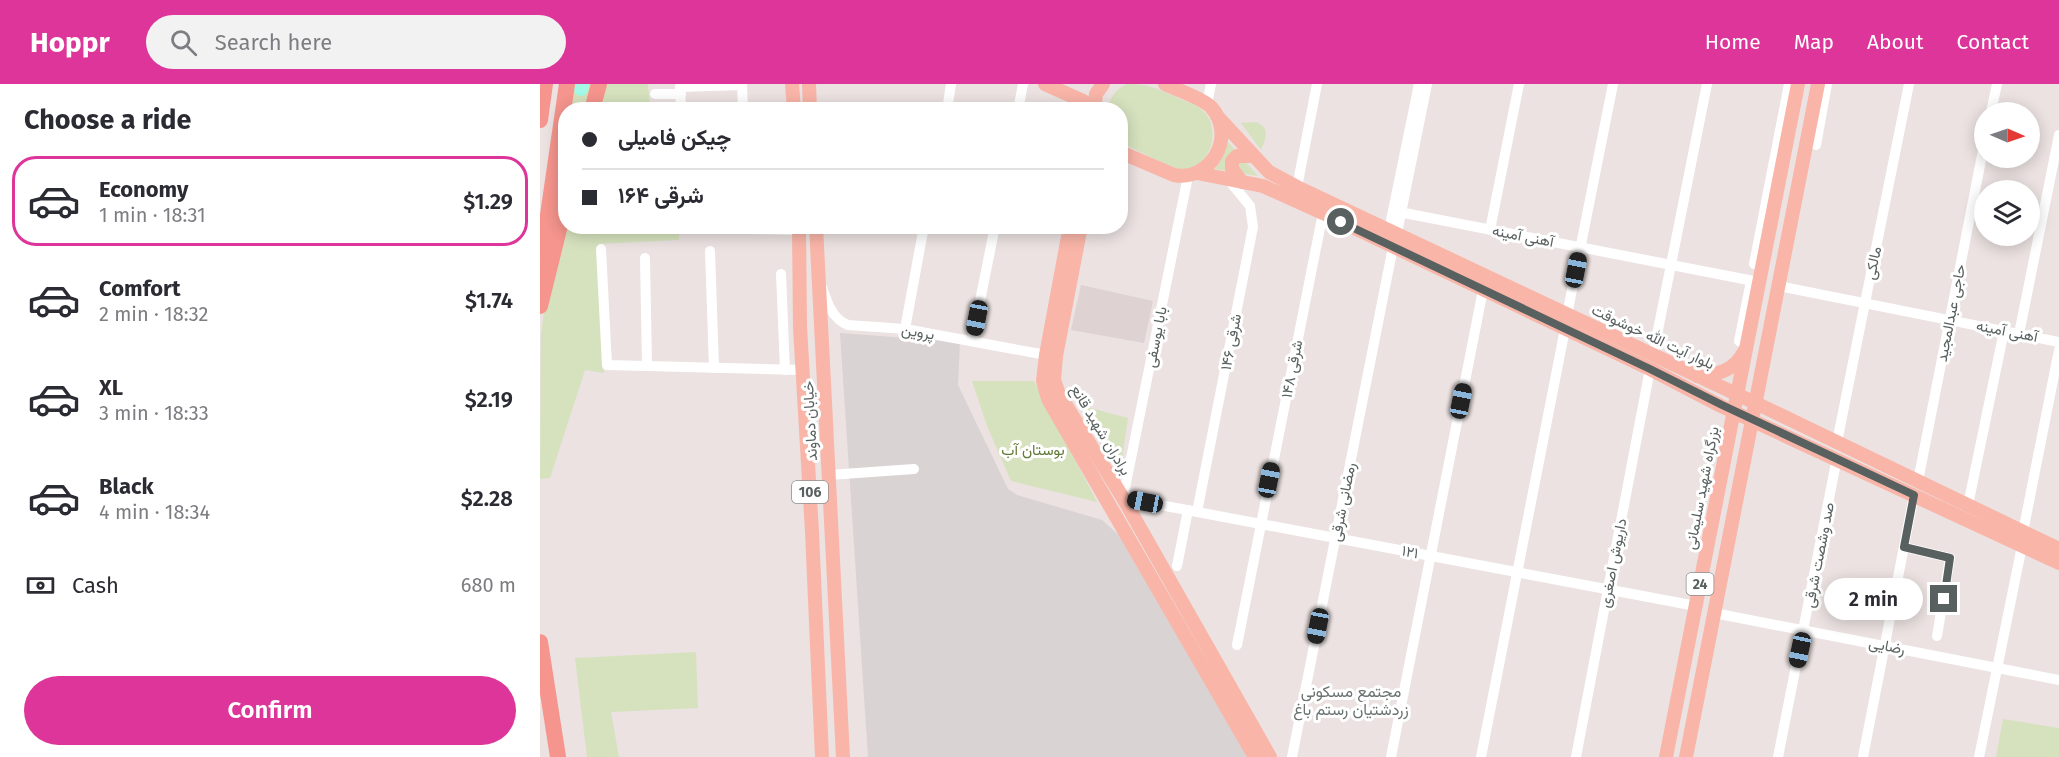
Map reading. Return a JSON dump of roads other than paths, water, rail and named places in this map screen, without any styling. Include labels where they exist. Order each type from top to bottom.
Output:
[{"type":"highway","points":[[540,120],[545,84]]},
{"type":"highway","points":[[564,102],[567,84]]},
{"type":"highway","points":[[594,102],[599,84]]},
{"type":"highway","points":[[540,270],[558,146]]},
{"type":"highway","points":[[540,306],[558,233]]},
{"type":"highway","points":[[540,642],[558,757]]},
{"type":"main road","points":[[792,84],[793,102]]},
{"type":"main road","points":[[809,84],[810,102]]},
{"type":"main road","points":[[1046,84],[1084,102]]},
{"type":"main road","points":[[1165,84],[1208,104]]},
{"type":"main road","name":"بزرگراه شهید سلیمانی","points":[[1666,757],[1734,411],[1743,344],[1771,198],[1798,84]]},
{"type":"main road","name":"24","points":[[1686,757],[1818,84]]},
{"type":"main road","points":[[1095,102],[1098,85]]},
{"type":"main road","name":"بلوار آیت الله خوشوقت","points":[[1208,104],[1269,172],[1296,187],[1393,237],[1652,362],[1734,411],[1914,495],[2022,539],[2059,549]]},
{"type":"main road","points":[[1193,175],[1210,164],[1220,148],[1222,135],[1217,116]]},
{"type":"main road","name":"بلوار آیت الله خوشوقت","points":[[1128,155],[1174,175],[1228,179],[1263,186],[1323,213],[1393,237],[1483,290],[1566,322]]},
{"type":"main road","points":[[1242,182],[1232,169],[1233,161],[1237,156],[1253,156]]},
{"type":"main road","name":"خیابان دماوند","points":[[799,234],[800,327],[822,757]]},
{"type":"main road","name":"خیابان دماوند","points":[[816,234],[843,757]]},
{"type":"main road","name":"برادران شهید قانع","points":[[1069,234],[1046,355],[1043,381],[1048,399],[1117,502],[1270,757]]},
{"type":"main road","name":"برادران شهید قانع","points":[[1079,234],[1056,356],[1054,380],[1059,394],[1256,757]]},
{"type":"main road","points":[[803,375],[806,360],[806,325],[814,321],[821,326]]},
{"type":"main road","points":[[1695,376],[1711,376],[1728,369],[1742,356],[1743,344]]},
{"type":"main road","name":"بلوار آیت الله خوشوقت","points":[[1652,362],[1695,376],[1755,403],[1968,505],[2059,563]]},
{"type":"main road","points":[[1744,456],[1756,440],[1767,433],[1780,432]]},
{"type":"street","points":[[655,94],[680,88],[742,84],[743,102]]},
{"type":"street","points":[[948,102],[951,84]]},
{"type":"street","points":[[1020,102],[1023,84]]},
{"type":"street","points":[[1208,104],[1211,84]]},
{"type":"street","points":[[1296,187],[1317,84]]},
{"type":"street","points":[[1398,212],[1419,84]]},
{"type":"street","points":[[1398,212],[1427,84]]},
{"type":"street","points":[[1490,230],[1519,84]]},
{"type":"street","points":[[1481,757],[1613,84]]},
{"type":"street","name":"داریوش اصغری","points":[[1576,757],[1707,84]]},
{"type":"street","points":[[1754,264],[1771,198],[1789,84]]},
{"type":"street","points":[[1815,145],[1827,84]]},
{"type":"street","name":"مالکی","points":[[1836,442],[1909,84]]},
{"type":"street","points":[[1993,102],[1997,84]]},
{"type":"street","points":[[2019,334],[2059,135]]},
{"type":"street","name":"حاجی عبدالمجید","points":[[1918,481],[1980,168]]},
{"type":"street","name":"بابا یوسفی","points":[[1117,502],[1193,175]]},
{"type":"street","name":"۱۴۶ شرقی","points":[[1177,566],[1192,511],[1253,227],[1250,206],[1228,179]]},
{"type":"street","name":"آهنی آمینه","points":[[1398,212],[1755,282]]},
{"type":"street","name":"رمضانی شرقی","points":[[1292,757],[1398,212]]},
{"type":"street","name":"۱۴۸ شرقی","points":[[1237,645],[1323,213]]},
{"type":"street","points":[[905,329],[923,234]]},
{"type":"street","points":[[972,341],[993,234]]},
{"type":"street","points":[[601,249],[607,365],[785,370],[803,375]]},
{"type":"street","points":[[710,251],[714,368]]},
{"type":"street","points":[[645,258],[647,366]]},
{"type":"street","points":[[781,274],[785,370]]},
{"type":"street","name":"پروین","points":[[819,276],[830,306],[841,322],[848,326],[905,329],[1046,355]]},
{"type":"street","name":"آهنی آمینه","points":[[1778,286],[2059,342]]},
{"type":"street","points":[[1391,757],[1483,290]]},
{"type":"street","points":[[1968,505],[2004,331]]},
{"type":"street","points":[[1979,757],[2059,350]]},
{"type":"street","name":"صد وشصت شرقی","points":[[1778,757],[1837,458]]},
{"type":"street","points":[[829,476],[914,469]]},
{"type":"street","points":[[1863,757],[1914,495]]},
{"type":"street","name":"۱۲۱","points":[[1117,502],[1192,511],[1696,606]]},
{"type":"street","points":[[1904,547],[1950,558],[1936,636]]},
{"type":"street","name":"رضایی","points":[[1714,613],[2059,680]]},
{"type":"waterway","points":[[581,89],[582,84]]},
{"type":"district","name":"مجتمع مسکونی زردشتیان رستم باغ","points":[[1351,700]]},
{"type":"park label","name":"بوستان آب","points":[[1033,450]]}]
